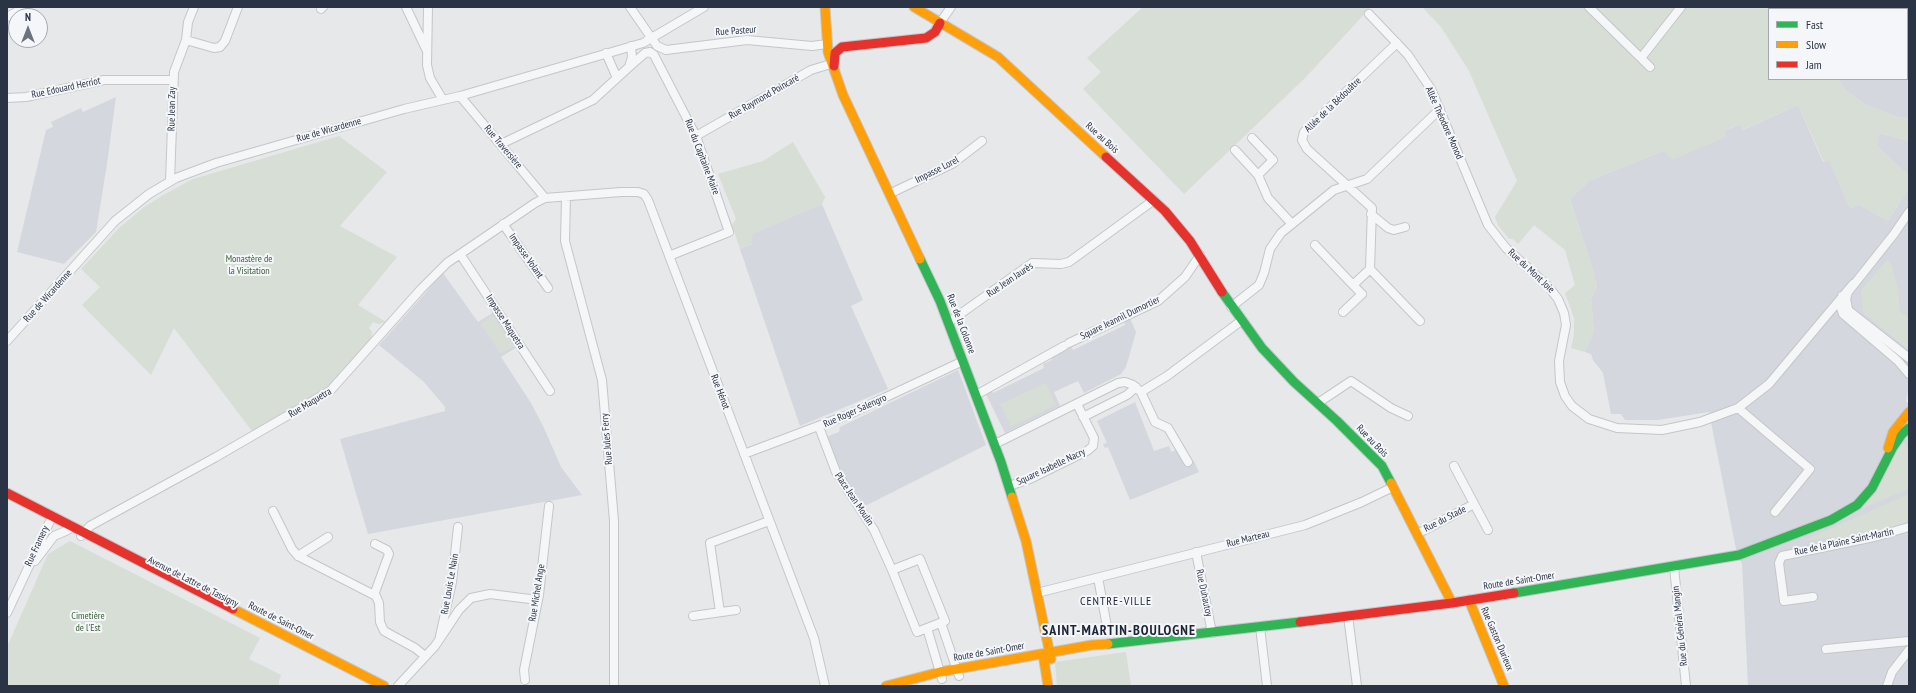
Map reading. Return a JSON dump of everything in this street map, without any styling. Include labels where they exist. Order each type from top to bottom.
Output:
[{"type":"main road","name":"Rue de la Colonne","points":[[825,7],[827,44],[851,115],[935,289],[995,444],[1009,486],[1024,536],[1037,593],[1047,657],[1048,686]]},
{"type":"main road","name":"Rue au Bois","points":[[914,7],[998,57],[1154,200],[1178,225],[1200,255],[1231,307],[1280,368],[1318,404],[1338,420],[1380,463],[1452,603]]},
{"type":"main road","points":[[833,65],[835,53],[842,47],[926,38],[934,34],[940,23]]},
{"type":"main road","name":"Route de Saint-Omer","points":[[886,686],[1047,657],[1097,645],[1120,644],[1452,603],[1751,552],[1843,514],[1857,505],[1868,493],[1877,479],[1885,460],[1892,435],[1909,412]]},
{"type":"main road","name":"Route de Saint-Omer","points":[[1885,460],[1902,434],[1909,428]]},
{"type":"main road","points":[[7,493],[68,530],[82,534]]},
{"type":"main road","points":[[7,499],[48,517],[64,521],[82,534]]},
{"type":"main road","name":"Route de Saint-Omer","points":[[82,534],[371,684],[384,686]]},
{"type":"main road","name":"Rue Gaston Durieux","points":[[1469,600],[1504,686]]},
{"type":"main road","name":"Route de Saint-Omer","points":[[893,686],[941,675]]},
{"type":"street","points":[[7,17],[25,7]]},
{"type":"street","name":"Rue Jean Zay","points":[[170,181],[173,80],[175,68],[186,40],[188,22],[194,7]]},
{"type":"street","points":[[186,40],[214,48],[220,48],[226,41],[238,7]]},
{"type":"street","points":[[406,7],[426,50]]},
{"type":"street","points":[[428,7],[426,50],[429,75],[443,100]]},
{"type":"street","name":"Rue Pasteur","points":[[630,7],[660,48],[666,50],[747,40],[814,46],[827,44]]},
{"type":"street","name":"Rue de Wicardenne","points":[[7,341],[115,221],[143,198],[170,181],[216,163],[404,109],[460,96],[631,46],[652,38],[704,7]]},
{"type":"street","points":[[940,23],[951,7]]},
{"type":"street","points":[[1590,7],[1650,67]]},
{"type":"street","points":[[1641,58],[1681,7]]},
{"type":"street","name":"Allée Théodore Monod","points":[[1369,14],[1397,43],[1418,69],[1431,89],[1478,202]]},
{"type":"street","points":[[827,33],[832,44],[842,47]]},
{"type":"street","name":"Allée de la Bédouâtre","points":[[1347,186],[1307,149],[1303,143],[1303,134],[1397,43]]},
{"type":"street","points":[[501,144],[585,106],[629,67],[632,57],[631,46]]},
{"type":"street","points":[[811,70],[821,62],[824,57],[822,50],[814,46]]},
{"type":"street","name":"Rue du Capitaine Maire","points":[[629,67],[643,54],[648,52],[653,54],[696,136],[729,232],[669,256]]},
{"type":"street","points":[[606,53],[617,78]]},
{"type":"street","name":"Rue Raymond Poincaré","points":[[696,136],[811,70],[833,65]]},
{"type":"street","name":"Rue Edouard Herriot","points":[[7,98],[26,97],[104,80],[173,80]]},
{"type":"street","name":"Rue Traversière","points":[[460,96],[545,198]]},
{"type":"street","points":[[1231,307],[1259,285],[1263,278],[1272,244],[1281,233],[1331,192],[1367,179],[1440,109]]},
{"type":"street","points":[[1252,138],[1273,160],[1258,175]]},
{"type":"street","name":"Impasse Lorel","points":[[889,194],[955,163],[982,142]]},
{"type":"street","points":[[1235,150],[1258,175],[1268,198],[1292,224]]},
{"type":"street","points":[[1347,186],[1372,208],[1370,269],[1420,321]]},
{"type":"street","name":"Rue Hénot","points":[[545,198],[638,192],[644,194],[648,200],[814,638],[825,686]]},
{"type":"street","name":"Rue Jules Ferry","points":[[566,197],[565,241],[602,375],[614,522],[614,686]]},
{"type":"street","name":"Rue Maquetra","points":[[82,534],[93,524],[216,457],[330,391],[421,289],[460,254],[503,224],[545,198]]},
{"type":"street","name":"Rue Jean Jaurès","points":[[949,322],[1032,263],[1061,264],[1069,262],[1154,200]]},
{"type":"street","name":"Rue du Mont Joie","points":[[1478,202],[1488,225],[1502,244],[1548,286],[1561,304],[1566,325],[1559,361],[1560,382],[1569,401],[1580,413],[1595,422],[1611,427],[1629,430],[1656,430],[1694,424],[1738,408],[1769,384],[1894,234],[1909,212]]},
{"type":"street","points":[[1371,214],[1388,228],[1394,230],[1405,227]]},
{"type":"street","name":"Impasse Volant","points":[[503,224],[548,288]]},
{"type":"street","points":[[1315,245],[1362,294],[1343,312]]},
{"type":"street","name":"Impasse Maquetra","points":[[460,254],[550,391]]},
{"type":"street","name":"Square Jeannil Dumortier","points":[[976,395],[1066,344],[1158,301],[1182,281],[1200,255]]},
{"type":"street","points":[[1353,285],[1370,269]]},
{"type":"street","name":"Rue du Mont Joie","points":[[1848,309],[1846,297],[1853,284]]},
{"type":"street","points":[[1842,295],[1840,306],[1843,314],[1893,357],[1909,374]]},
{"type":"street","points":[[1831,308],[1840,306],[1848,309],[1909,358]]},
{"type":"street","points":[[1821,322],[1828,317],[1836,315],[1850,321]]},
{"type":"street","points":[[1083,417],[1167,376],[1241,320]]},
{"type":"street","name":"Rue Roger Salengro","points":[[744,454],[850,414],[963,361]]},
{"type":"street","points":[[1318,404],[1351,381],[1391,408],[1408,416]]},
{"type":"street","points":[[995,444],[1118,383],[1127,382],[1138,389],[1156,422],[1168,428],[1188,462]]},
{"type":"street","name":"Square Isabelle Nacry","points":[[1009,486],[1030,479],[1091,448],[1094,440],[1077,404]]},
{"type":"street","points":[[1738,408],[1810,468],[1775,512]]},
{"type":"street","name":"Place Jean Moulin","points":[[819,426],[836,472],[874,530],[917,632],[927,628]]},
{"type":"street","name":"Rue du Stade","points":[[1454,466],[1488,530]]},
{"type":"street","name":"Rue Marteau","points":[[1037,593],[1098,580],[1196,552],[1310,523],[1393,486]]},
{"type":"street","name":"Rue du Stade","points":[[1417,534],[1474,504]]},
{"type":"street","name":"Rue Michel Ange","points":[[525,680],[524,666],[538,600],[549,506]]},
{"type":"street","points":[[272,511],[292,549],[298,556],[377,597],[379,603],[380,622],[384,631],[415,648],[426,656]]},
{"type":"street","name":"Rue Framery","points":[[7,613],[10,599],[25,572],[48,517]]},
{"type":"street","points":[[720,612],[710,543],[769,521]]},
{"type":"street","name":"Rue Louis Le Nain","points":[[439,641],[452,582],[458,527]]},
{"type":"street","name":"Rue de la Plaine Saint-Martin","points":[[1813,597],[1784,601],[1779,563],[1782,556],[1868,538],[1909,527]]},
{"type":"street","name":"Rue Framery","points":[[25,572],[52,538],[59,533],[68,530]]},
{"type":"street","points":[[298,556],[328,537]]},
{"type":"street","points":[[374,595],[389,554],[387,550],[375,544]]},
{"type":"street","name":"Rue Duhautoy","points":[[1196,552],[1212,633]]},
{"type":"street","points":[[892,570],[920,559],[946,621],[927,628],[941,675]]},
{"type":"street","name":"Rue du Général Mangin","points":[[1674,566],[1686,686]]},
{"type":"street","points":[[1098,580],[1108,632]]},
{"type":"street","points":[[398,686],[439,641],[461,607],[475,596],[495,594],[538,600]]},
{"type":"street","points":[[694,616],[736,610]]},
{"type":"street","points":[[1348,616],[1357,686]]},
{"type":"street","points":[[941,622],[958,672]]},
{"type":"street","points":[[1260,627],[1267,686]]},
{"type":"street","points":[[1826,649],[1909,641]]},
{"type":"street","points":[[1887,686],[1892,672],[1909,650]]},
{"type":"shaded area","points":[[1909,7],[1909,117],[1898,117],[1866,105],[1844,89],[1839,80],[1908,80],[1908,8],[1804,8]]},
{"type":"shaded area","points":[[116,97],[96,232],[64,264],[17,252],[46,130],[53,127],[51,122],[81,108],[83,112]]},
{"type":"shaded area","points":[[1798,105],[1823,162],[1829,160],[1850,208],[1860,205],[1888,221],[1909,188],[1909,320],[1899,311],[1899,294],[1895,281],[1863,312],[1909,349],[1909,387],[1906,401],[1909,405],[1909,686],[1748,686],[1742,564],[1736,549],[1709,412],[1658,420],[1625,420],[1621,414],[1611,414],[1603,373],[1593,360],[1591,354],[1585,352],[1594,331],[1591,299],[1597,287],[1570,199],[1589,181],[1663,151],[1726,137],[1724,131],[1740,124],[1743,130]]},
{"type":"shaded area","points":[[1879,133],[1909,141],[1909,176],[1877,146]]},
{"type":"shaded area","points":[[822,204],[863,300],[851,306],[888,389],[800,426],[740,249],[752,244],[752,234]]},
{"type":"shaded area","points":[[443,273],[478,322],[494,312],[517,347],[501,357],[531,403],[561,467],[582,495],[368,534],[340,439],[445,411],[445,407],[424,382],[379,345]]},
{"type":"shaded area","points":[[1130,318],[1136,332],[1126,367],[1121,374],[1084,393],[1078,381],[1054,392],[1060,406],[1005,433],[985,392],[991,389],[993,393],[1044,368],[1043,364],[1052,360],[1050,356],[1071,346],[1073,350],[1125,325],[1124,321]]},
{"type":"shaded area","points":[[958,370],[986,445],[865,506],[842,473],[826,437],[839,432],[840,427]]},
{"type":"shaded area","points":[[1135,402],[1154,451],[1169,446],[1171,452],[1179,449],[1186,466],[1194,461],[1199,472],[1130,500],[1108,447],[1105,448],[1103,444],[1107,443],[1097,421]]},
{"type":"green space","points":[[1143,7],[1371,7],[1305,78],[1184,194],[1083,89],[1101,72],[1087,58]]},
{"type":"green space","points":[[1422,7],[1804,7],[1768,8],[1768,80],[1839,80],[1844,89],[1866,105],[1898,117],[1909,117],[1909,141],[1879,133],[1877,146],[1909,176],[1909,188],[1888,221],[1860,205],[1850,208],[1829,161],[1824,162],[1798,105],[1742,130],[1739,124],[1724,131],[1726,137],[1673,160],[1663,151],[1589,181],[1570,199],[1597,287],[1591,299],[1594,331],[1585,352],[1571,348],[1574,335],[1574,318],[1565,293],[1575,285],[1565,250],[1534,225],[1518,244],[1513,239],[1509,239],[1498,225],[1495,217],[1517,181],[1469,71],[1441,27]]},
{"type":"green space","name":"Monastère de la Visitation","points":[[339,136],[387,172],[340,226],[397,257],[358,305],[386,322],[378,324],[373,322],[369,328],[372,332],[371,340],[328,387],[252,431],[174,328],[151,375],[82,305],[100,287],[81,269],[119,228],[143,208],[163,195],[193,179]]},
{"type":"green space","points":[[793,142],[825,197],[822,204],[753,234],[752,244],[740,249],[732,225],[736,219],[718,174],[763,161]]},
{"type":"green space","points":[[1887,260],[1892,265],[1899,294],[1899,311],[1909,320],[1909,349],[1863,312],[1861,290]]},
{"type":"green space","points":[[493,315],[514,346],[501,354],[480,324]]},
{"type":"green space","points":[[1046,383],[1056,405],[1011,427],[1000,404]]},
{"type":"green space","points":[[1902,439],[1909,449],[1909,489],[1856,511],[1874,495],[1894,451]]},
{"type":"green space","points":[[1909,494],[1909,523],[1833,541],[1832,537],[1806,541],[1807,539]]},
{"type":"green space","name":"Cimetière de l'Est","points":[[70,541],[260,638],[249,659],[281,675],[279,686],[7,686],[7,647],[48,554]]},
{"type":"green space","points":[[1126,652],[1131,686],[1057,686],[1055,662]]},
{"type":"traffic: fast","points":[[920,259],[940,301],[1001,462],[1012,497]]},
{"type":"traffic: fast","points":[[1222,292],[1262,348],[1294,382],[1337,421],[1382,466],[1391,483]]},
{"type":"traffic: fast","points":[[1514,593],[1739,555],[1831,520],[1857,505],[1872,488],[1893,447],[1902,434],[1909,428]]},
{"type":"traffic: fast","points":[[1108,644],[1300,622]]},
{"type":"traffic: slow","points":[[825,7],[828,52],[843,95],[920,259]]},
{"type":"traffic: slow","points":[[914,7],[998,57],[1106,157]]},
{"type":"traffic: slow","points":[[1888,448],[1893,432],[1909,412]]},
{"type":"traffic: slow","points":[[1391,483],[1452,603]]},
{"type":"traffic: slow","points":[[1012,497],[1026,541],[1051,659]]},
{"type":"traffic: slow","points":[[1469,600],[1504,686]]},
{"type":"traffic: slow","points":[[233,609],[384,686]]},
{"type":"traffic: slow","points":[[886,686],[940,672],[1092,645],[1108,644]]},
{"type":"traffic: slow","points":[[1043,654],[1048,686]]},
{"type":"traffic: jam","points":[[834,66],[835,53],[842,47],[926,38],[935,32],[940,23]]},
{"type":"traffic: jam","points":[[1106,157],[1165,211],[1190,241],[1222,292]]},
{"type":"traffic: jam","points":[[7,493],[233,609]]},
{"type":"traffic: jam","points":[[1300,622],[1452,603],[1514,593]]},
{"type":"district","name":"CENTRE-VILLE","points":[[1116,602]]},
{"type":"district","name":"SAINT-MARTIN-BOULOGNE","points":[[1119,631]]}]
